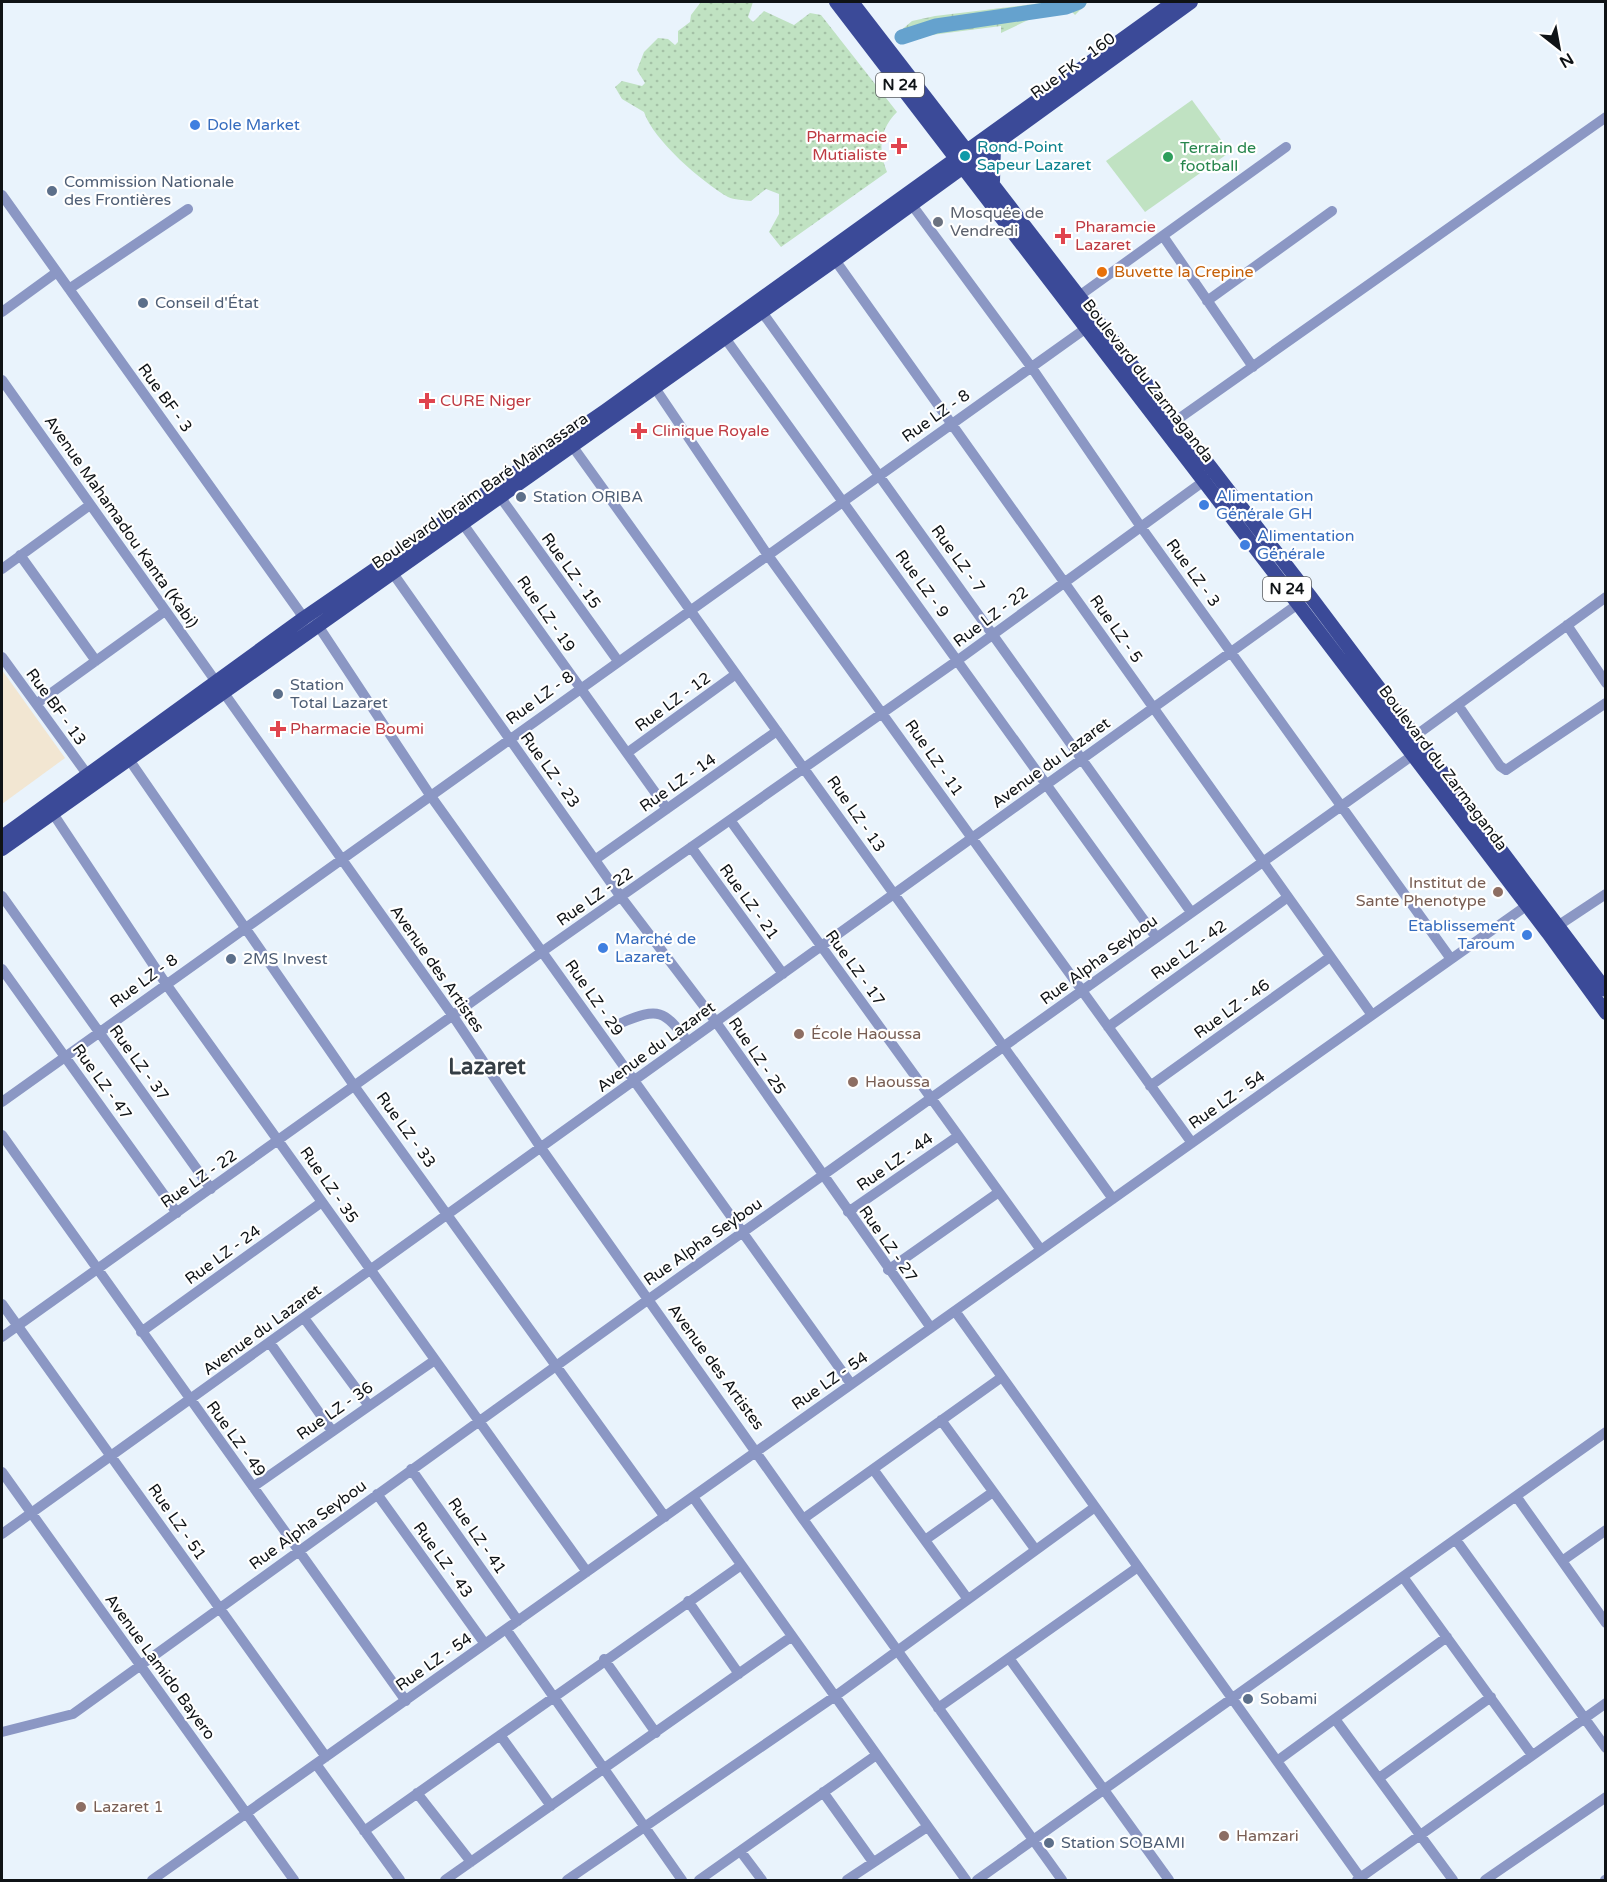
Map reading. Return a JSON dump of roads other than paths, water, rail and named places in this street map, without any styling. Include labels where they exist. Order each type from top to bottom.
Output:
[{"type":"main road","name":"Boulevard du Zarmaganda","points":[[836,2],[959,163],[1174,422],[1415,736],[1553,929],[1605,1013]]},
{"type":"main road","name":"Boulevard du Zarmaganda","points":[[852,2],[993,181],[1079,296],[1091,324],[1204,481],[1526,906],[1553,929],[1605,990]]},
{"type":"main road","name":"Rue FK - 160","points":[[971,153],[993,130],[1182,3]]},
{"type":"main road","name":"Rue FK - 160","points":[[971,153],[994,145],[1182,3]]},
{"type":"main road","points":[[956,134],[974,137],[993,130]]},
{"type":"main road","points":[[993,181],[994,145]]},
{"type":"main road","name":"Boulevard Ibraim Baré Maïnassara","points":[[2,837],[87,774],[317,624],[501,498],[912,205],[971,153]]},
{"type":"main road","name":"Boulevard Ibraim Baré Maïnassara","points":[[2,849],[128,758],[304,618],[959,163]]},
{"type":"street","points":[[1174,422],[1605,117]]},
{"type":"street","points":[[1079,296],[1286,147]]},
{"type":"street","name":"Rue BF - 3","points":[[2,195],[304,618]]},
{"type":"street","name":"Rue LZ - 3","points":[[912,205],[1032,368],[1141,527],[1451,959]]},
{"type":"street","points":[[69,289],[188,209]]},
{"type":"street","points":[[1208,301],[1332,211]]},
{"type":"street","points":[[1163,236],[1253,367]]},
{"type":"street","name":"Rue LZ - 5","points":[[835,260],[1372,1015]]},
{"type":"street","points":[[2,312],[57,272]]},
{"type":"street","name":"Rue LZ - 7","points":[[762,312],[1191,912]]},
{"type":"street","name":"Rue LZ - 8","points":[[2,1102],[340,858],[1091,324]]},
{"type":"street","name":"Rue LZ - 9","points":[[725,338],[1156,937]]},
{"type":"street","name":"Avenue Mahamadou Kanta (Kabi)","points":[[2,380],[219,687]]},
{"type":"street","name":"Rue LZ - 11","points":[[655,388],[767,554],[1192,1143]]},
{"type":"street","name":"Rue LZ - 13","points":[[573,447],[1113,1199]]},
{"type":"street","name":"Rue LZ - 22","points":[[2,1337],[98,1271],[543,951],[958,660],[1063,581],[1204,481]]},
{"type":"street","name":"Rue LZ - 15","points":[[501,498],[618,661]]},
{"type":"street","points":[[2,568],[90,504]]},
{"type":"street","name":"Rue LZ - 19","points":[[463,524],[667,809]]},
{"type":"street","points":[[20,555],[96,661]]},
{"type":"street","name":"Rue LZ - 23","points":[[392,572],[621,897]]},
{"type":"street","points":[[1415,736],[1605,597]]},
{"type":"street","name":"Avenue du Lazaret","points":[[2,1534],[1298,604]]},
{"type":"street","points":[[36,704],[165,611]]},
{"type":"street","name":"Rue LZ - 29","points":[[317,624],[430,795],[851,1384]]},
{"type":"street","points":[[1567,625],[1605,682]]},
{"type":"street","name":"Rue BF - 13","points":[[2,657],[87,774]]},
{"type":"street","name":"Rue LZ - 12","points":[[627,753],[736,674]]},
{"type":"street","name":"Avenue des Artistes","points":[[219,687],[453,1016],[542,1148],[758,1451],[803,1519],[1062,1881]]},
{"type":"street","points":[[1458,705],[1500,766],[1506,770],[1605,703]]},
{"type":"street","name":"Rue LZ - 14","points":[[596,859],[777,731]]},
{"type":"street","name":"Rue Alpha Seybou","points":[[2,1732],[73,1714],[297,1550],[1413,755]]},
{"type":"street","name":"Rue LZ - 33","points":[[128,758],[243,928],[355,1087],[449,1214],[665,1517]]},
{"type":"street","name":"Rue LZ - 35","points":[[52,812],[166,984],[587,1572]]},
{"type":"street","name":"Rue LZ - 17","points":[[730,820],[1041,1250]]},
{"type":"street","name":"Rue LZ - 21","points":[[691,847],[783,974]]},
{"type":"street","points":[[1553,929],[1605,894]]},
{"type":"street","name":"Rue LZ - 37","points":[[2,896],[211,1189]]},
{"type":"street","name":"Rue LZ - 25","points":[[621,897],[716,1022],[822,1176]]},
{"type":"street","name":"Rue LZ - 42","points":[[1108,1027],[1288,897]]},
{"type":"street","name":"Rue LZ - 54","points":[[152,1881],[1526,906]]},
{"type":"street","name":"Rue LZ - 46","points":[[1150,1086],[1330,957]]},
{"type":"street","name":"Rue LZ - 47","points":[[2,969],[177,1213]]},
{"type":"street","points":[[621,1023],[654,1012],[673,1022],[688,1042]]},
{"type":"street","name":"Rue LZ - 49","points":[[2,1135],[406,1701]]},
{"type":"street","name":"Rue LZ - 44","points":[[848,1212],[958,1136]]},
{"type":"street","name":"Rue LZ - 27","points":[[822,1176],[931,1328]]},
{"type":"street","points":[[888,1270],[999,1192]]},
{"type":"street","name":"Rue LZ - 24","points":[[141,1332],[322,1202]]},
{"type":"street","name":"Rue LZ - 51","points":[[2,1305],[326,1757]]},
{"type":"street","points":[[955,1311],[1360,1880],[1605,1703]]},
{"type":"street","points":[[304,1318],[369,1406]]},
{"type":"street","points":[[270,1343],[332,1431]]},
{"type":"street","name":"Rue LZ - 36","points":[[253,1487],[435,1360]]},
{"type":"street","points":[[803,1519],[1002,1377]]},
{"type":"street","points":[[941,1420],[1035,1550]]},
{"type":"street","points":[[977,1881],[1605,1432]]},
{"type":"street","name":"Rue LZ - 41","points":[[411,1469],[518,1621]]},
{"type":"street","points":[[873,1469],[967,1598]]},
{"type":"street","name":"Avenue Lamido Bayero","points":[[2,1472],[294,1881]]},
{"type":"street","points":[[925,1540],[993,1492]]},
{"type":"street","name":"Rue LZ - 43","points":[[377,1494],[485,1644]]},
{"type":"street","points":[[1516,1496],[1605,1623]]},
{"type":"street","points":[[693,1497],[966,1881]]},
{"type":"street","points":[[567,1881],[834,1697],[1095,1507]]},
{"type":"street","points":[[1562,1561],[1605,1530]]},
{"type":"street","points":[[1456,1539],[1605,1748]]},
{"type":"street","points":[[364,1831],[604,1659],[740,1566]]},
{"type":"street","points":[[938,1708],[1138,1567]]},
{"type":"street","points":[[1404,1576],[1532,1755]]},
{"type":"street","points":[[688,1601],[739,1674]]},
{"type":"street","points":[[506,1629],[682,1881]]},
{"type":"street","points":[[445,1881],[791,1637]]},
{"type":"street","points":[[1277,1761],[1447,1637]]},
{"type":"street","points":[[1009,1658],[1169,1881]]},
{"type":"street","points":[[604,1659],[656,1733]]},
{"type":"street","points":[[1379,1778],[1491,1697]]},
{"type":"street","points":[[1335,1719],[1454,1881]]},
{"type":"street","points":[[500,1735],[551,1806]]},
{"type":"street","points":[[699,1881],[875,1756]]},
{"type":"street","points":[[316,1764],[400,1881]]},
{"type":"street","points":[[823,1792],[873,1862]]},
{"type":"street","points":[[417,1793],[471,1862]]},
{"type":"street","points":[[1485,1881],[1605,1797]]},
{"type":"street","points":[[847,1881],[927,1827]]},
{"type":"street","points":[[741,1852],[762,1881]]},
{"type":"waterway","points":[[902,37],[936,26],[1066,7],[1079,2]]},
{"type":"place","name":"Dole Market","points":[[195,125]]},
{"type":"place","name":"Pharmacie Mutialiste","points":[[899,146]]},
{"type":"place","name":"Rond-Point Sapeur Lazaret","points":[[965,156]]},
{"type":"place","name":"Terrain de football","points":[[1168,157]]},
{"type":"place","name":"Commission Nationale des Frontières","points":[[52,191]]},
{"type":"place","name":"Mosquée de Vendredi","points":[[938,222]]},
{"type":"place","name":"Pharamcie Lazaret","points":[[1063,236]]},
{"type":"place","name":"Buvette la Crepine","points":[[1102,272]]},
{"type":"place","name":"Conseil d'État","points":[[143,303]]},
{"type":"place","name":"CURE Niger","points":[[427,401]]},
{"type":"place","name":"Clinique Royale","points":[[639,431]]},
{"type":"place","name":"Station ORIBA","points":[[521,497]]},
{"type":"place","name":"Alimentation Générale GH","points":[[1204,505]]},
{"type":"place","name":"Alimentation Générale","points":[[1245,545]]},
{"type":"place","name":"Station Total Lazaret","points":[[278,694]]},
{"type":"place","name":"Pharmacie Boumi","points":[[278,729]]},
{"type":"place","name":"Institut de Sante Phenotype","points":[[1498,892]]},
{"type":"place","name":"Etablissement Taroum","points":[[1527,935]]},
{"type":"place","name":"Marché de Lazaret","points":[[603,948]]},
{"type":"place","name":"2MS Invest","points":[[231,959]]},
{"type":"place","name":"École Haoussa","points":[[799,1034]]},
{"type":"place","name":"Haoussa","points":[[853,1082]]},
{"type":"place","name":"Sobami","points":[[1248,1699]]},
{"type":"place","name":"Lazaret 1","points":[[81,1807]]},
{"type":"place","name":"Hamzari","points":[[1224,1836]]},
{"type":"place","name":"Station SOBAMI","points":[[1049,1843]]},
{"type":"district","name":"Lazaret","points":[[487,1067]]}]
